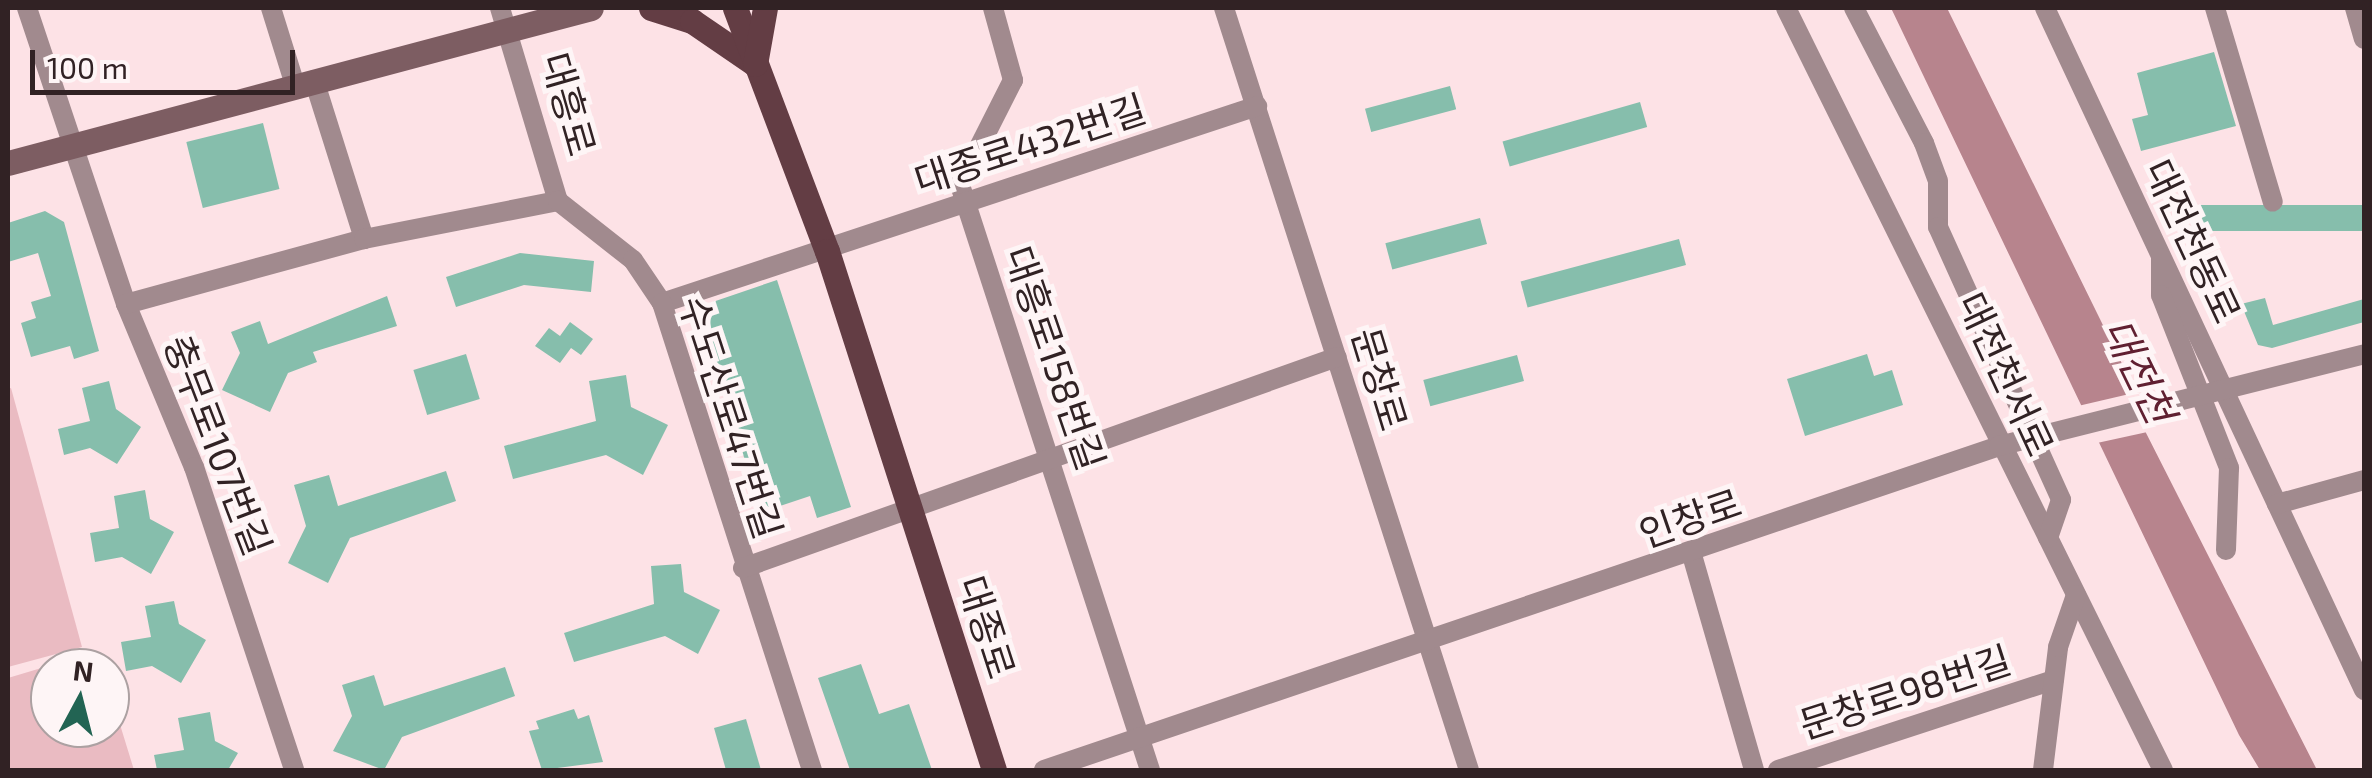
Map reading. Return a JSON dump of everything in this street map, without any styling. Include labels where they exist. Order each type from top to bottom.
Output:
[{"type":"main road","name":"대흥로","points":[[8,162],[304,82],[504,19],[591,8]]},
{"type":"main road","points":[[651,8],[692,21],[755,64],[765,8]]},
{"type":"main road","name":"대종로","points":[[735,8],[827,251],[994,770]]},
{"type":"street","name":"충무로107번길","points":[[26,8],[126,304],[194,467],[294,770]]},
{"type":"street","points":[[271,8],[364,239]]},
{"type":"street","points":[[965,200],[960,186],[1013,80],[993,8]]},
{"type":"street","name":"문창로","points":[[1224,8],[1469,770]]},
{"type":"street","name":"대전천서로","points":[[1786,8],[1999,446],[2163,770]]},
{"type":"street","points":[[1854,8],[1924,143],[1938,181],[1938,227],[2061,500],[2048,538]]},
{"type":"street","name":"대전천동로","points":[[2046,8],[2161,256],[2217,395],[2277,504],[2364,690]]},
{"type":"street","points":[[2215,8],[2274,202]]},
{"type":"street","points":[[2355,8],[2364,39]]},
{"type":"street","name":"대흥로","points":[[504,19],[558,200]]},
{"type":"street","name":"대종로432번길","points":[[827,251],[965,200],[1257,106]]},
{"type":"street","points":[[126,304],[364,239],[558,200]]},
{"type":"street","name":"수도산로47번길","points":[[558,200],[633,260],[662,303],[743,568],[812,770]]},
{"type":"street","name":"대흥로158번길","points":[[965,200],[1053,457],[1150,770]]},
{"type":"street","points":[[662,303],[827,251]]},
{"type":"street","points":[[2161,256],[2161,295],[2229,468],[2226,550]]},
{"type":"street","name":"인창로","points":[[1044,770],[1692,554],[1999,446],[2217,395],[2364,354]]},
{"type":"street","points":[[743,568],[1337,357]]},
{"type":"street","points":[[2277,504],[2364,480]]},
{"type":"street","points":[[1692,554],[1754,770]]},
{"type":"street","points":[[2043,770],[2054,680],[2076,595]]},
{"type":"street","name":"문창로98번길","points":[[1778,770],[2054,680]]},
{"type":"shaded area","name":"대전천","points":[[1891,8],[1947,8],[2127,374],[2143,427],[2317,770],[2260,770],[2239,735]]},
{"type":"shaded area","points":[[11,388],[82,647],[30,648],[30,661],[8,667]]},
{"type":"shaded area","points":[[30,671],[30,748],[127,748],[134,770],[8,770],[8,678]]},
{"type":"pier","points":[[2138,392],[2152,431],[2097,443],[2078,406]]},
{"type":"building","points":[[2214,52],[2236,126],[2141,151],[2132,119],[2148,115],[2137,73]]},
{"type":"building","points":[[1450,86],[1456,109],[1371,132],[1365,109]]},
{"type":"building","points":[[1640,102],[1647,127],[1510,166],[1503,141]]},
{"type":"building","points":[[263,123],[279,189],[203,208],[186,142]]},
{"type":"building","points":[[2200,205],[2364,205],[2364,231],[2200,231]]},
{"type":"building","points":[[45,211],[64,222],[99,351],[74,359],[70,346],[31,357],[21,323],[36,318],[31,302],[51,296],[38,253],[8,262],[8,223]]},
{"type":"building","points":[[1480,218],[1487,244],[1392,269],[1385,243]]},
{"type":"building","points":[[1679,239],[1686,265],[1528,308],[1521,281]]},
{"type":"building","points":[[520,253],[594,261],[591,292],[524,285],[456,307],[446,277]]},
{"type":"building","points":[[777,280],[851,507],[817,518],[810,496],[762,512],[695,308]]},
{"type":"building","points":[[387,296],[397,326],[313,352],[317,362],[288,373],[270,412],[222,390],[240,353],[231,332],[260,321],[268,344]]},
{"type":"building","points":[[2265,298],[2273,325],[2364,299],[2364,322],[2272,348],[2258,345],[2241,304]]},
{"type":"building","points":[[570,322],[593,339],[581,355],[571,348],[560,363],[535,346],[549,328],[560,336]]},
{"type":"building","points":[[466,354],[480,399],[427,415],[413,370]]},
{"type":"building","points":[[1867,354],[1874,376],[1892,370],[1903,405],[1805,436],[1787,379]]},
{"type":"building","points":[[1517,355],[1524,381],[1430,406],[1423,380]]},
{"type":"building","points":[[626,375],[631,407],[668,425],[643,475],[606,455],[513,479],[504,446],[596,421],[589,381]]},
{"type":"building","points":[[109,381],[116,409],[141,427],[117,464],[90,448],[64,455],[58,429],[90,421],[82,388]]},
{"type":"building","points":[[446,471],[456,501],[350,538],[328,583],[288,563],[306,526],[294,485],[329,475],[338,506]]},
{"type":"building","points":[[145,490],[150,519],[174,532],[151,574],[122,557],[95,562],[90,533],[119,528],[114,496]]},
{"type":"building","points":[[681,564],[684,592],[720,610],[698,654],[665,636],[574,662],[564,633],[654,604],[651,566]]},
{"type":"building","points":[[174,601],[179,624],[206,640],[181,683],[152,666],[130,670],[130,648],[122,648],[121,642],[151,637],[145,606]]},
{"type":"building","points":[[861,664],[879,714],[909,704],[932,770],[850,770],[818,678]]},
{"type":"building","points":[[505,667],[515,696],[402,737],[384,770],[333,751],[352,716],[342,685],[374,675],[384,706]]},
{"type":"building","points":[[574,709],[578,719],[589,715],[603,762],[542,770],[529,731],[539,729],[536,721]]},
{"type":"building","points":[[210,712],[215,741],[238,753],[228,770],[157,770],[154,755],[184,750],[178,718]]},
{"type":"building","points":[[746,719],[761,770],[726,770],[714,728]]}]
